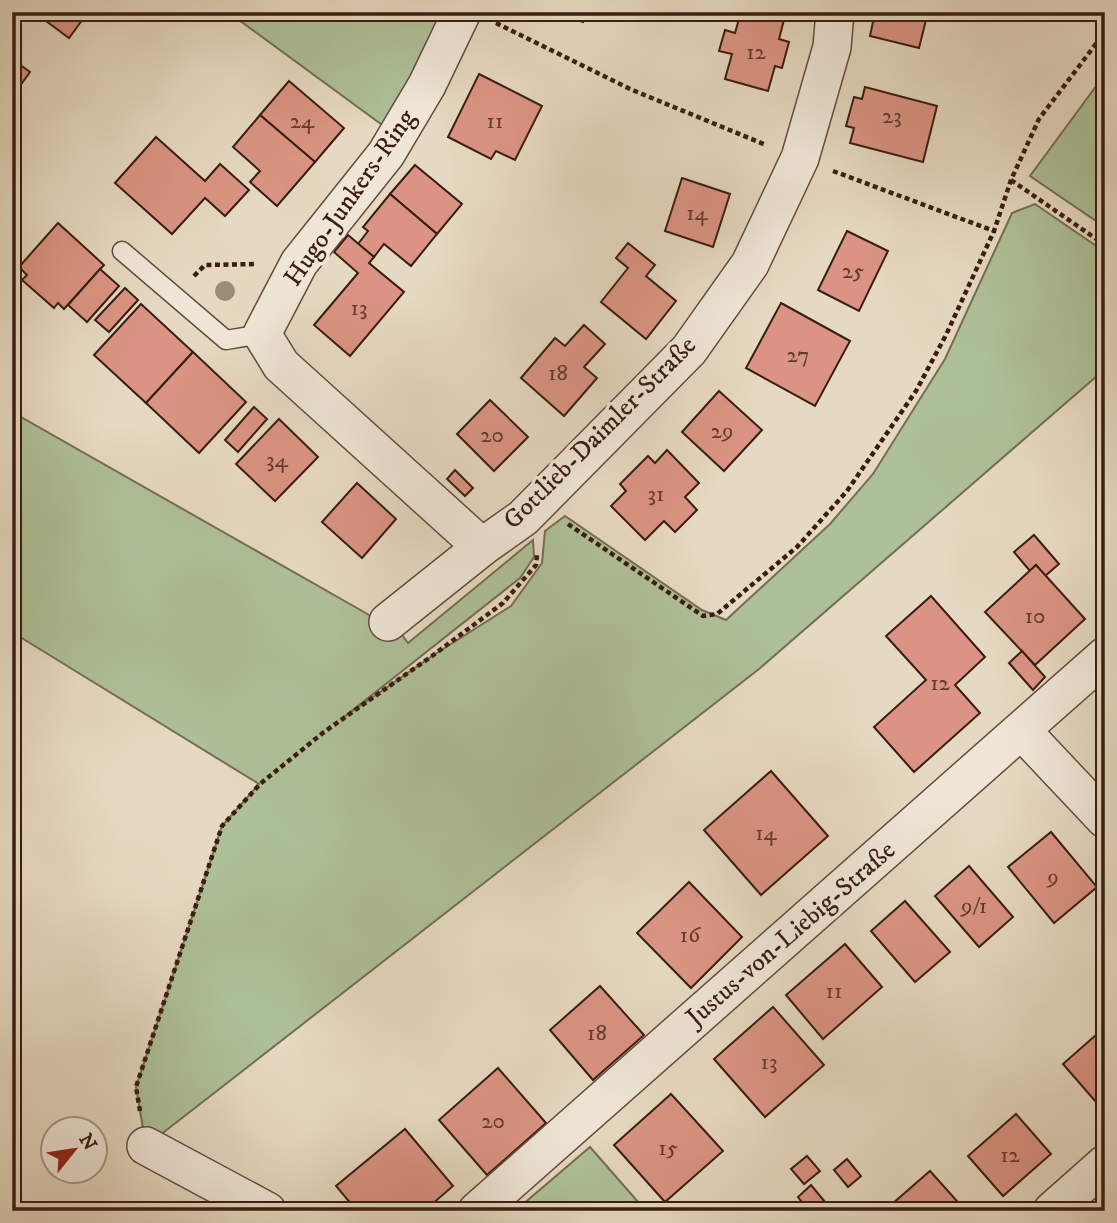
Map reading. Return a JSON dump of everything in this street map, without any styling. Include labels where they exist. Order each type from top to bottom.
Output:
[{"type":"street","name":"Hugo-Junkers-Ring","points":[[262,334],[299,263],[386,154],[427,85],[462,12]]},
{"type":"street","name":"Gottlieb-Daimler-Straße","points":[[388,622],[530,510],[689,350],[750,264],[800,158],[832,47],[835,12]]},
{"type":"street","points":[[262,334],[281,365],[482,547]]},
{"type":"street","name":"Justus-von-Liebig-Straße","points":[[477,1211],[1105,656]]},
{"type":"street","points":[[1022,731],[1105,819]]},
{"type":"street","points":[[146,1146],[267,1211]]},
{"type":"street","points":[[1052,1211],[1105,1164]]},
{"type":"lane","points":[[122,251],[226,340],[262,334]]},
{"type":"path","points":[[1011,180],[1105,245]]},
{"type":"path","points":[[530,510],[703,617],[717,614],[797,547],[847,491],[916,391],[946,335],[994,231]]},
{"type":"path","points":[[173,296],[205,265],[299,263]]},
{"type":"path","points":[[146,1146],[136,1087],[222,826],[260,784],[324,732],[432,656],[511,594],[536,565],[539,540],[530,510]]},
{"type":"green space","points":[[228,12],[421,12],[443,24],[385,127]]},
{"type":"green space","points":[[1105,74],[1105,227],[1030,176]]},
{"type":"green space","points":[[1035,204],[1105,252],[1105,369],[759,669],[146,1146],[136,1087],[222,826],[259,784],[12,632],[12,412],[364,612],[402,635],[408,643],[533,540],[534,557],[520,578],[344,717],[511,606],[542,563],[545,531],[565,516],[702,610],[726,620],[830,524],[873,474],[945,359],[1012,213]]},
{"type":"green space","points":[[590,1147],[646,1211],[515,1211]]},
{"type":"building","points":[[34,12],[88,12],[69,38]]},
{"type":"building","points":[[551,12],[586,12],[583,22]]},
{"type":"building","points":[[741,12],[768,17],[769,12],[786,12],[779,39],[789,42],[782,68],[775,66],[768,91],[725,79],[732,54],[719,51],[725,30],[735,33]]},
{"type":"building","points":[[875,12],[928,12],[919,48],[870,36]]},
{"type":"building","points":[[12,59],[30,72],[12,97]]},
{"type":"building","points":[[479,74],[542,106],[515,160],[496,151],[491,159],[448,137]]},
{"type":"building","points":[[289,81],[344,128],[315,162],[260,115]]},
{"type":"building","points":[[865,87],[937,106],[923,162],[850,143],[854,128],[846,126],[854,97],[862,99]]},
{"type":"building","points":[[260,115],[315,162],[277,206],[250,182],[260,171],[233,147]]},
{"type":"building","points":[[156,137],[205,181],[220,164],[249,190],[225,216],[205,198],[172,234],[115,183]]},
{"type":"building","points":[[415,165],[462,204],[437,234],[390,194]]},
{"type":"building","points":[[682,178],[730,194],[713,247],[665,231]]},
{"type":"building","points":[[390,194],[437,234],[411,266],[384,244],[374,257],[358,244],[368,231],[363,227]]},
{"type":"building","points":[[58,223],[104,265],[64,309],[58,303],[54,308],[22,280],[27,275],[19,267]]},
{"type":"building","points":[[847,231],[888,251],[859,311],[818,290]]},
{"type":"building","points":[[348,235],[374,257],[369,263],[404,292],[350,356],[314,325],[358,273],[334,252]]},
{"type":"building","points":[[628,243],[655,265],[646,276],[676,301],[646,339],[601,302],[628,268],[616,258]]},
{"type":"building","points":[[100,269],[119,286],[87,322],[68,305]]},
{"type":"building","points":[[125,288],[138,300],[109,332],[95,320]]},
{"type":"building","points":[[781,303],[850,341],[815,406],[746,368]]},
{"type":"building","points":[[141,304],[193,352],[146,403],[94,355]]},
{"type":"building","points":[[584,325],[605,344],[584,367],[597,378],[564,416],[521,378],[555,338],[565,346]]},
{"type":"building","points":[[193,352],[246,402],[199,453],[146,403]]},
{"type":"building","points":[[719,391],[762,430],[724,471],[682,432]]},
{"type":"building","points":[[490,400],[528,437],[494,471],[457,434]]},
{"type":"building","points":[[254,407],[267,419],[238,452],[225,440]]},
{"type":"building","points":[[279,419],[318,457],[275,501],[236,464]]},
{"type":"building","points":[[667,450],[699,483],[685,497],[697,510],[675,532],[664,521],[645,540],[611,506],[626,491],[620,484],[648,456],[655,463]]},
{"type":"building","points":[[455,470],[473,488],[465,496],[447,479]]},
{"type":"building","points":[[357,483],[396,519],[362,558],[322,522]]},
{"type":"building","points":[[1034,535],[1059,564],[1045,576],[1036,565],[1030,571],[1014,552]]},
{"type":"building","points":[[1036,565],[1085,619],[1035,665],[985,612]]},
{"type":"building","points":[[931,596],[985,657],[955,685],[980,713],[914,772],[874,727],[926,680],[886,636]]},
{"type":"building","points":[[1022,651],[1045,677],[1033,690],[1009,663]]},
{"type":"building","points":[[771,771],[828,836],[761,895],[704,830]]},
{"type":"building","points":[[1051,832],[1097,887],[1054,923],[1008,867]]},
{"type":"building","points":[[969,866],[1013,917],[979,947],[935,896]]},
{"type":"building","points":[[689,882],[742,937],[691,988],[637,933]]},
{"type":"building","points":[[905,901],[950,952],[915,982],[871,931]]},
{"type":"building","points":[[845,944],[882,987],[823,1039],[786,995]]},
{"type":"building","points":[[600,986],[644,1035],[593,1080],[550,1030]]},
{"type":"building","points":[[773,1007],[824,1065],[765,1117],[714,1059]]},
{"type":"building","points":[[1105,1027],[1105,1094],[1096,1102],[1063,1064]]},
{"type":"building","points":[[498,1068],[546,1123],[487,1175],[439,1120]]},
{"type":"building","points":[[671,1094],[723,1151],[665,1202],[614,1145]]},
{"type":"building","points":[[1016,1114],[1051,1154],[1003,1196],[968,1156]]},
{"type":"building","points":[[405,1129],[453,1186],[424,1211],[357,1211],[336,1186]]},
{"type":"building","points":[[807,1156],[820,1171],[804,1184],[791,1169]]},
{"type":"building","points":[[847,1159],[861,1176],[848,1187],[834,1170]]},
{"type":"building","points":[[930,1171],[965,1210],[884,1211]]},
{"type":"building","points":[[811,1185],[825,1202],[815,1211],[809,1211],[798,1197]]}]
